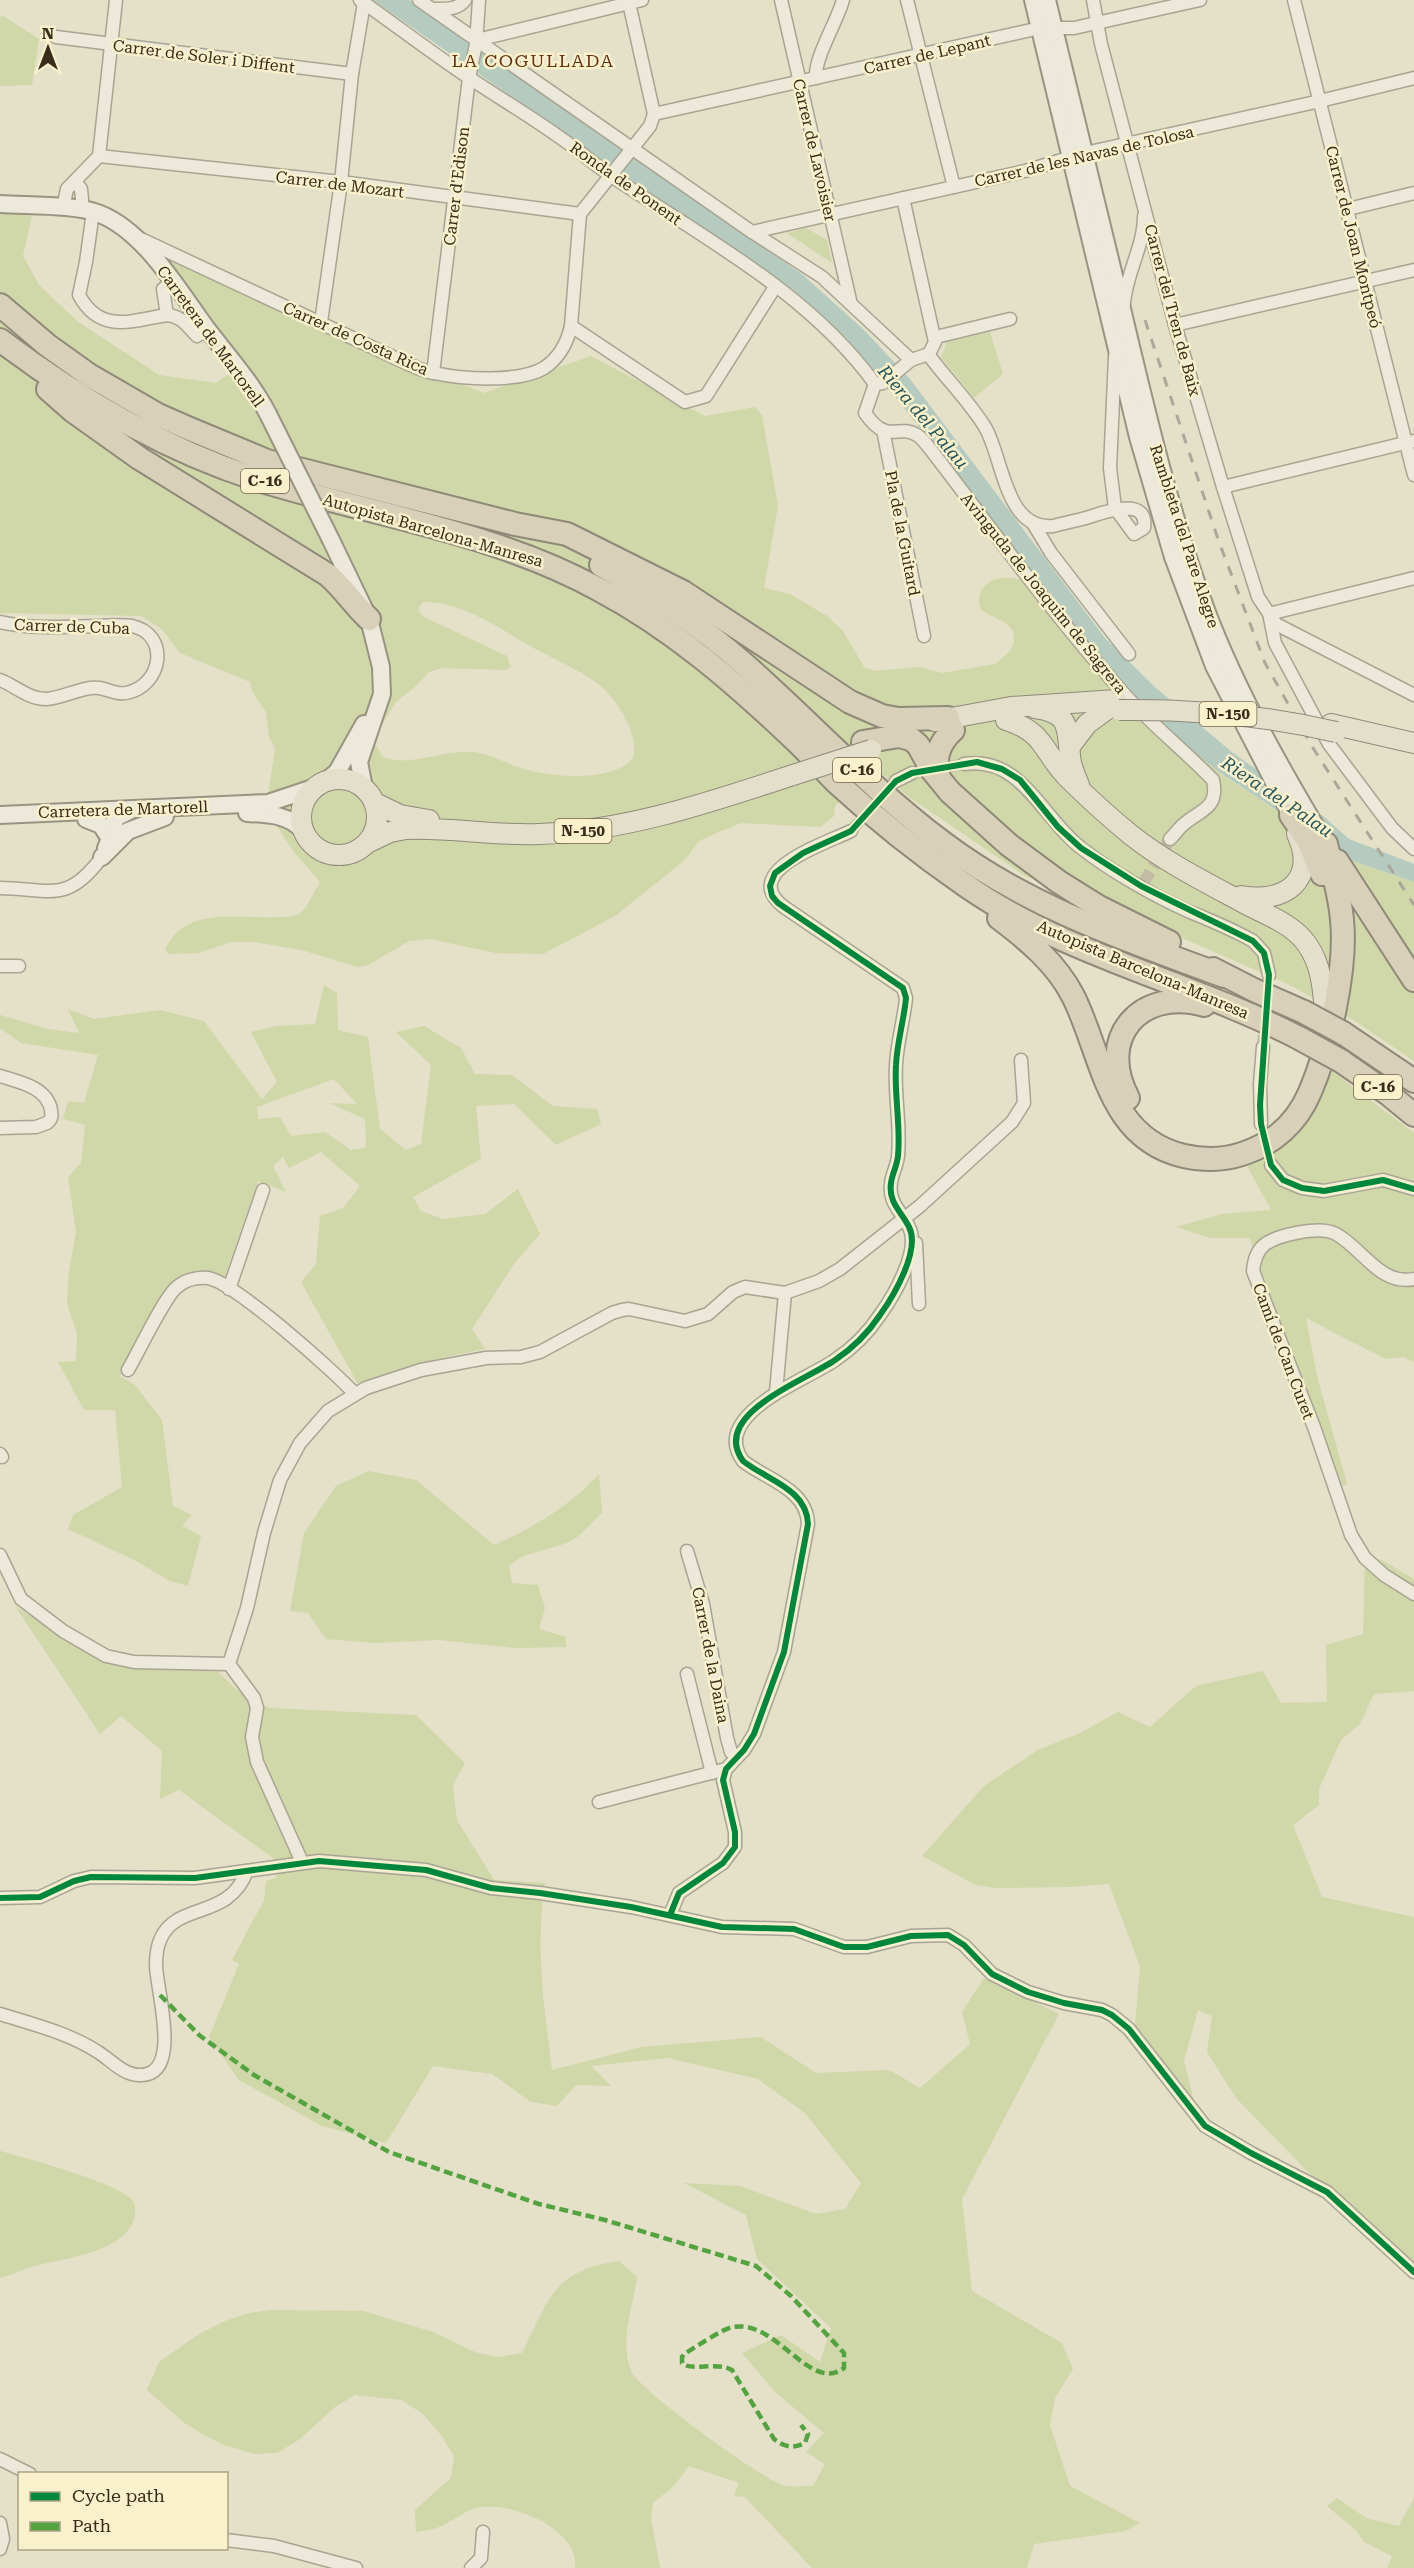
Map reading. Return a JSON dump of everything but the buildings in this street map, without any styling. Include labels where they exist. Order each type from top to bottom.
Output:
[{"type":"highway","name":"C-16","points":[[0,305],[47,345],[89,375],[158,415],[267,461],[515,524],[573,550],[657,597],[695,624],[741,661],[902,811],[981,869],[1055,910],[1100,930],[1224,976],[1304,1012],[1343,1033],[1414,1081]]},
{"type":"highway","points":[[0,341],[31,374],[73,411],[139,458],[328,575],[347,593],[358,610],[369,619]]},
{"type":"highway","name":"Autopista Barcelona-Manresa","points":[[0,341],[53,379],[109,413],[165,443],[209,462],[256,479],[500,547],[552,566],[600,589],[674,636],[722,673],[837,782],[936,865],[968,888],[1048,932],[1141,971],[1209,996],[1299,1038]]},
{"type":"highway","points":[[515,524],[567,534],[683,592],[829,689],[867,710],[882,716],[951,724],[936,757],[939,778]]},
{"type":"highway","points":[[867,746],[899,736],[911,739],[918,745],[932,770],[950,792],[1000,837],[1059,882],[1099,907],[1169,942],[1224,976]]},
{"type":"highway","points":[[1295,807],[1316,858],[1343,900],[1414,980]]},
{"type":"highway","points":[[936,865],[961,890],[1026,939],[1055,969],[1073,997],[1110,1092],[1131,1125],[1162,1149],[1215,1159],[1238,1156],[1267,1144],[1294,1120],[1307,1099],[1319,1067],[1341,972],[1343,937],[1343,900],[1326,844]]},
{"type":"highway","points":[[1299,1038],[1193,1002],[1166,1001],[1143,1010],[1126,1027],[1118,1050],[1118,1072],[1125,1091],[1148,1123],[1166,1135],[1184,1142],[1205,1146],[1225,1146],[1249,1139],[1271,1126],[1293,1101],[1304,1078],[1324,1001],[1331,956],[1331,920],[1343,900]]},
{"type":"highway","name":"C-16","points":[[1299,1038],[1341,1061],[1414,1115]]},
{"type":"main road","name":"Rambleta del Pare Alegre","points":[[1033,0],[1047,29],[1078,155],[1123,313],[1161,465],[1208,615],[1295,807]]},
{"type":"main road","name":"Rambleta del Pare Alegre","points":[[1047,0],[1047,29]]},
{"type":"main road","name":"Rambleta del Pare Alegre","points":[[1078,155],[1116,344],[1148,472],[1185,592],[1214,666],[1271,780],[1326,844]]},
{"type":"main road","name":"Carretera de Martorell","points":[[0,204],[88,211],[117,223],[131,234],[172,282],[268,414],[369,619],[381,667],[382,685],[379,704],[359,762],[370,796]]},
{"type":"main road","points":[[1046,748],[1047,723],[1055,713],[1085,701]]},
{"type":"main road","name":"N-150","points":[[369,842],[390,832],[406,829],[503,835],[595,829],[672,813],[867,746],[951,724],[1085,701],[1114,707],[1244,716],[1334,728],[1377,735],[1411,750]]},
{"type":"main road","points":[[321,784],[344,779],[370,796],[378,821],[369,842],[354,853],[330,855],[314,846],[303,831],[301,818],[303,805],[321,784],[338,772],[369,713],[379,704]]},
{"type":"main road","points":[[1071,745],[1087,724],[1114,707]]},
{"type":"main road","name":"N-150","points":[[1055,713],[1114,707]]},
{"type":"main road","points":[[1008,713],[1044,710],[1055,713],[1064,721],[1071,745],[1072,768],[1081,789]]},
{"type":"main road","points":[[1008,713],[1027,727],[1066,776],[1109,817],[1144,845],[1172,863],[1272,916],[1302,938],[1317,961],[1324,1001]]},
{"type":"main road","name":"N-150","points":[[911,739],[951,724]]},
{"type":"main road","name":"N-150","points":[[1334,728],[1411,750]]},
{"type":"main road","name":"N-150","points":[[370,796],[400,815],[415,818],[502,826],[555,825],[654,809],[790,771]]},
{"type":"main road","name":"Carretera de Martorell","points":[[0,815],[268,803],[321,784]]},
{"type":"main road","points":[[1222,890],[1239,896],[1264,899],[1282,894],[1296,884],[1302,872],[1304,856],[1295,807]]},
{"type":"main road","points":[[102,857],[110,839],[115,818],[123,812],[140,808]]},
{"type":"main road","name":"Carretera de Martorell","points":[[0,821],[264,813],[295,822],[303,831]]},
{"type":"main road","points":[[102,857],[128,831],[165,817]]},
{"type":"main road","points":[[86,819],[101,825],[110,839]]},
{"type":"street","points":[[63,208],[67,189],[99,156],[116,0]]},
{"type":"street","name":"Ronda de Ponent","points":[[419,0],[631,149],[822,277],[850,300],[908,363]]},
{"type":"street","points":[[432,9],[447,9],[461,5],[465,0]]},
{"type":"street","name":"Carrer d'Edison","points":[[433,373],[470,74],[476,42],[479,0]]},
{"type":"street","name":"Carrer de Lavoisier","points":[[781,0],[850,300]]},
{"type":"street","points":[[816,78],[819,59],[839,15],[843,0]]},
{"type":"street","points":[[907,0],[954,187]]},
{"type":"street","name":"Carrer del Tren de Baix","points":[[1093,0],[1127,145],[1144,209],[1151,225],[1175,325],[1222,487],[1258,597],[1269,614]]},
{"type":"street","name":"Carrer de Lepant","points":[[654,114],[1047,29],[1097,24],[1200,0]]},
{"type":"street","name":"Carrer de Joan Montpeó","points":[[1294,0],[1366,282],[1410,442],[1414,475]]},
{"type":"street","points":[[321,322],[341,183],[362,1]]},
{"type":"street","name":"Ronda de Ponent","points":[[362,1],[775,286],[837,338],[879,383]]},
{"type":"street","points":[[476,42],[636,2],[654,114],[650,126],[580,214],[571,327],[686,402],[706,396],[775,286]]},
{"type":"street","name":"Carrer de Soler i Diffent","points":[[57,37],[352,74]]},
{"type":"street","name":"Carrer de les Navas de Tolosa","points":[[752,232],[954,187],[1078,155],[1414,78]]},
{"type":"street","name":"Carrer de Mozart","points":[[99,156],[341,183],[580,214]]},
{"type":"street","points":[[75,181],[81,189],[88,211],[86,262],[79,295],[86,308],[102,320],[113,323],[167,315],[176,316],[184,321],[197,336],[208,329]]},
{"type":"street","points":[[1348,209],[1414,194]]},
{"type":"street","points":[[883,430],[875,427],[865,413],[879,383],[908,363],[928,354],[936,338],[903,198]]},
{"type":"street","name":"Rambleta del Pare Alegre","points":[[1123,313],[1127,279],[1143,235],[1144,209]]},
{"type":"street","points":[[814,223],[829,233],[838,275],[836,279],[832,279],[774,240],[775,233],[814,223]]},
{"type":"street","name":"Carrer de Costa Rica","points":[[131,234],[408,364],[433,373],[506,377],[542,369],[563,349],[571,327]]},
{"type":"street","points":[[1175,325],[1414,270]]},
{"type":"street","points":[[167,315],[163,289],[172,282]]},
{"type":"street","points":[[936,338],[1010,320]]},
{"type":"street","name":"Rambleta del Pare Alegre","points":[[1034,525],[1053,526],[1115,508],[1110,452],[1116,344]]},
{"type":"street","name":"Avinguda de Joaquim de Sagrera","points":[[928,354],[987,430],[1009,493],[1027,519],[1034,525],[1051,553],[1129,654]]},
{"type":"street","name":"Avinguda de Joaquim de Sagrera","points":[[883,430],[893,434],[907,432],[917,435],[1104,671],[1153,725],[1213,780],[1215,792],[1211,805],[1184,824],[1170,839]]},
{"type":"street","name":"Pla de la Guitard","points":[[883,430],[924,636]]},
{"type":"street","points":[[1222,487],[1410,442]]},
{"type":"street","points":[[1269,614],[1414,578]]},
{"type":"street","points":[[1269,614],[1276,624],[1414,695]]},
{"type":"street","points":[[1269,614],[1275,643],[1329,744],[1392,828],[1414,849]]},
{"type":"street","name":"Carrer de Cuba","points":[[0,622],[44,627],[133,626],[148,634],[155,645],[158,664],[147,684],[126,693],[90,688],[44,699],[27,695],[0,680]]},
{"type":"street","points":[[964,764],[977,762],[1002,769],[1020,780],[1058,827],[1081,848],[1142,884],[1253,940],[1264,953],[1269,975]]},
{"type":"street","points":[[896,781],[912,773]]},
{"type":"street","points":[[851,831],[794,859],[775,873],[770,886],[772,896],[784,907],[903,988],[906,998],[896,1067],[898,1154],[891,1183],[892,1200],[916,1238],[919,1304]]},
{"type":"street","points":[[0,888],[50,891],[64,889],[83,880],[102,857]]},
{"type":"street","points":[[0,966],[19,966]]},
{"type":"street","points":[[1261,1124],[1260,1084],[1263,1047]]},
{"type":"street","points":[[302,1862],[252,1746],[257,1708],[254,1698],[230,1664],[231,1654],[247,1608],[279,1480],[311,1428],[328,1411],[355,1394],[421,1370],[486,1358],[521,1358],[540,1352],[612,1313],[622,1310],[685,1321],[708,1314],[733,1292],[745,1287],[785,1293],[819,1281],[840,1269],[940,1188],[1012,1122],[1024,1103],[1021,1060]]},
{"type":"street","points":[[0,1076],[42,1093],[49,1101],[51,1116],[47,1123],[36,1127],[0,1128]]},
{"type":"street","points":[[1271,1165],[1283,1180],[1302,1188],[1324,1191],[1383,1180],[1414,1189]]},
{"type":"street","points":[[230,1289],[263,1190]]},
{"type":"street","name":"Camí de Can Curet","points":[[1414,1279],[1396,1280],[1378,1269],[1334,1232],[1313,1230],[1287,1235],[1264,1245],[1255,1256],[1253,1270],[1314,1427],[1352,1535],[1365,1558],[1384,1575],[1414,1594]]},
{"type":"street","points":[[670,1915],[679,1893],[723,1863],[735,1847],[735,1832],[723,1780],[726,1769],[754,1734],[784,1652],[808,1524],[808,1513],[799,1498],[743,1461],[737,1454],[736,1435],[762,1401],[833,1362],[863,1336],[879,1317],[899,1284],[909,1255],[911,1231]]},
{"type":"street","points":[[128,1370],[173,1291],[192,1279],[208,1278],[230,1289],[315,1356],[355,1394]]},
{"type":"street","points":[[776,1392],[785,1293]]},
{"type":"street","name":"Carrer de la Daina","points":[[687,1551],[703,1604],[727,1738],[736,1757]]},
{"type":"street","points":[[0,1555],[21,1599],[63,1631],[105,1656],[134,1662],[230,1664]]},
{"type":"street","points":[[687,1674],[712,1773]]},
{"type":"street","points":[[599,1802],[726,1769]]},
{"type":"street","points":[[0,1898],[40,1897],[74,1881],[91,1877],[180,1879],[319,1861],[426,1870],[491,1888],[553,1895],[670,1915],[695,1923],[722,1927],[794,1929],[835,1944],[858,1948],[911,1936],[938,1934],[957,1939],[992,1974],[1029,1992],[1064,2003],[1102,2010],[1112,2015],[1129,2029],[1205,2126],[1327,2192],[1414,2272]]},
{"type":"street","points":[[0,2013],[82,2043],[126,2072],[142,2076],[149,2074],[159,2065],[164,2052],[156,1965],[161,1938],[173,1922],[230,1897],[242,1884],[247,1871]]},
{"type":"street","points":[[0,2459],[26,2472]]},
{"type":"street","points":[[0,2523],[3,2539],[0,2549]]},
{"type":"street","points":[[471,2568],[481,2559],[483,2532]]},
{"type":"street","points":[[228,2540],[274,2546],[356,2568]]},
{"type":"green space","points":[[2,15],[39,39],[32,85],[0,86],[0,18]]},
{"type":"green space","points":[[0,211],[32,216],[23,256],[39,285],[77,321],[159,375],[216,383],[245,363],[160,251],[294,320],[484,393],[591,356],[705,416],[755,407],[762,415],[778,506],[764,588],[790,594],[827,616],[843,631],[864,667],[875,671],[919,667],[942,673],[995,664],[1009,652],[1014,644],[1013,631],[1006,623],[982,611],[980,594],[986,585],[996,579],[1027,581],[1221,774],[1353,861],[1414,882],[1414,1061],[1355,1021],[1290,985],[1132,916],[1025,876],[909,797],[876,769],[835,806],[834,816],[820,827],[741,823],[707,837],[698,842],[685,860],[615,916],[543,954],[496,953],[430,939],[409,941],[368,965],[357,967],[302,950],[254,942],[231,942],[199,953],[169,954],[165,950],[176,934],[190,924],[206,919],[298,915],[306,907],[320,882],[293,851],[266,809],[275,749],[269,737],[266,712],[252,692],[250,682],[180,653],[162,629],[141,616],[0,613]],"holes":[[[423,602],[453,606],[480,617],[597,683],[612,697],[630,727],[634,748],[633,758],[624,766],[597,775],[566,776],[536,772],[485,754],[472,752],[449,753],[413,760],[382,756],[376,745],[380,728],[396,702],[429,672],[442,668],[506,670],[511,667],[507,656],[424,617],[419,612],[419,607]]]},
{"type":"green space","points":[[806,228],[827,240],[832,263],[787,233]]},
{"type":"green space","points":[[990,332],[1003,374],[974,398],[941,357],[947,342]]},
{"type":"green space","points":[[324,985],[337,993],[338,1030],[368,1037],[380,1129],[406,1150],[421,1144],[431,1065],[396,1032],[424,1026],[461,1048],[475,1074],[512,1075],[553,1106],[597,1109],[601,1124],[556,1145],[514,1104],[476,1106],[481,1159],[413,1197],[421,1211],[443,1219],[485,1214],[518,1189],[540,1234],[514,1264],[472,1329],[485,1349],[445,1357],[358,1384],[301,1282],[316,1264],[320,1216],[343,1208],[360,1186],[321,1152],[289,1168],[283,1157],[273,1166],[286,1192],[258,1181],[224,1279],[197,1270],[174,1283],[120,1376],[135,1385],[162,1420],[173,1506],[192,1515],[182,1526],[201,1536],[188,1586],[170,1581],[136,1561],[68,1529],[73,1515],[122,1487],[115,1410],[84,1410],[58,1362],[76,1361],[77,1334],[67,1303],[69,1271],[76,1232],[68,1177],[81,1163],[85,1125],[63,1119],[68,1101],[84,1103],[98,1055],[21,1043],[0,1028],[0,1015],[48,1029],[79,1033],[68,1009],[94,1019],[160,1010],[204,1021],[262,1099],[277,1082],[251,1032],[276,1026],[315,1024]],"holes":[[[334,1079],[357,1104],[329,1103],[365,1119],[366,1148],[351,1150],[325,1132],[291,1136],[280,1117],[258,1119],[257,1107]]]},
{"type":"green space","points":[[1325,1066],[1414,1133],[1414,1362],[1404,1357],[1385,1359],[1306,1318],[1317,1376],[1347,1484],[1335,1488],[1308,1424],[1250,1238],[1210,1238],[1176,1227],[1222,1214],[1271,1210],[1245,1162]]},
{"type":"green space","points":[[369,1471],[416,1480],[494,1545],[550,1515],[588,1486],[599,1474],[602,1513],[574,1539],[523,1557],[509,1566],[512,1583],[538,1585],[545,1608],[539,1629],[566,1637],[566,1647],[515,1648],[439,1640],[374,1643],[326,1639],[308,1613],[290,1611],[304,1533],[336,1486]]},
{"type":"green space","points":[[1365,1558],[1380,1559],[1414,1579],[1414,1691],[1374,1694],[1360,1724],[1341,1740],[1319,1789],[1319,1805],[1293,1825],[1322,1897],[1414,1917],[1414,2265],[1375,2228],[1310,2174],[1236,2098],[1207,2052],[1212,2016],[1198,2010],[1184,2061],[1194,2101],[1135,2026],[1140,1966],[1109,1884],[995,1888],[976,1885],[922,1856],[984,1786],[1038,1750],[1080,1733],[1118,1712],[1150,1727],[1196,1686],[1263,1671],[1281,1703],[1327,1702],[1326,1645],[1363,1634]]},
{"type":"green space","points":[[15,1606],[97,1658],[163,1670],[217,1671],[237,1690],[269,1708],[416,1715],[465,1763],[453,1785],[457,1820],[494,1880],[545,1883],[541,1953],[552,2070],[642,2047],[761,2037],[816,2073],[889,2070],[920,2088],[970,2044],[962,2012],[984,1978],[1059,2014],[962,2199],[972,2291],[1062,2343],[1073,2369],[1055,2398],[1050,2425],[1070,2486],[1140,2523],[1125,2531],[1034,2544],[1027,2568],[812,2568],[745,2497],[734,2496],[739,2483],[689,2466],[673,2487],[653,2503],[651,2518],[660,2568],[575,2568],[573,2554],[567,2541],[556,2531],[542,2521],[510,2509],[481,2507],[439,2527],[416,2532],[415,2510],[451,2478],[454,2456],[441,2435],[423,2414],[402,2400],[355,2395],[335,2407],[300,2439],[277,2453],[255,2454],[227,2446],[183,2422],[147,2390],[159,2362],[199,2334],[225,2321],[249,2313],[271,2310],[364,2311],[433,2332],[477,2353],[499,2357],[522,2353],[547,2303],[566,2280],[579,2272],[619,2261],[637,2277],[626,2348],[631,2371],[639,2381],[703,2434],[753,2469],[785,2486],[813,2486],[825,2464],[806,2452],[824,2433],[775,2392],[742,2353],[781,2335],[820,2362],[831,2328],[757,2259],[746,2215],[684,2183],[740,2186],[816,2214],[845,2209],[861,2183],[805,2113],[758,2079],[668,2058],[591,2066],[611,2086],[576,2085],[557,2106],[531,2102],[492,2074],[433,2066],[386,2143],[322,2126],[239,2080],[209,2037],[239,1964],[232,1960],[264,1900],[266,1881],[276,1878],[273,1858],[179,1790],[160,1799],[162,1751],[121,1716],[100,1734]]},
{"type":"green space","points":[[0,2151],[92,2179],[125,2194],[135,2205],[134,2219],[128,2230],[106,2247],[0,2278]]},
{"type":"green space","points":[[1337,2498],[1366,2518],[1399,2526],[1414,2498],[1414,2568],[1387,2568],[1392,2556],[1364,2542],[1356,2530],[1327,2506]]},
{"type":"water","name":"Riera del Palau","points":[[373,0],[409,0],[803,275],[863,329],[910,379],[1105,638],[1156,688],[1233,753],[1323,816],[1349,839],[1414,864],[1414,882],[1353,861],[1222,774],[1164,728],[1098,657],[877,373],[792,292]]},
{"type":"tunnel","points":[[912,773],[964,764]]},
{"type":"tunnel","points":[[851,831],[896,781]]},
{"type":"tunnel","points":[[1144,882],[1170,839]]},
{"type":"tunnel","points":[[1263,1047],[1265,1018]]},
{"type":"railway","points":[[1145,320],[1219,542],[1265,663],[1313,748],[1414,905]]},
{"type":"marked path","points":[[160,1995],[199,2035],[254,2075],[389,2152],[539,2204],[605,2220],[756,2266],[791,2296],[844,2353],[844,2368],[831,2373],[818,2371],[764,2334],[749,2328],[733,2327],[684,2354],[682,2363],[692,2367],[719,2366],[732,2370],[774,2439],[781,2444],[793,2446],[805,2443],[808,2434],[801,2425]]},
{"type":"cycle path","points":[[670,1915],[679,1893],[723,1863],[735,1847],[735,1832],[723,1780],[726,1769],[744,1750],[754,1734],[784,1652],[808,1524],[806,1512],[801,1502],[793,1494],[743,1461],[736,1444],[739,1428],[766,1400],[835,1360],[860,1340],[892,1297],[904,1273],[911,1248],[912,1237],[909,1227],[894,1202],[891,1190],[899,1145],[896,1065],[906,998],[903,988],[778,903],[772,896],[770,886],[775,873],[803,853],[851,831],[896,781],[912,773],[977,762],[1002,769],[1020,780],[1058,827],[1081,848],[1141,886],[1253,941],[1264,953],[1269,975],[1260,1105],[1261,1124],[1271,1165],[1283,1180],[1302,1188],[1324,1191],[1383,1180],[1414,1189]]},
{"type":"cycle path","points":[[0,1898],[40,1897],[74,1881],[91,1877],[195,1878],[319,1861],[426,1870],[491,1888],[631,1907],[722,1927],[794,1929],[844,1947],[867,1947],[911,1936],[948,1935],[964,1945],[992,1974],[1028,1992],[1064,2003],[1102,2010],[1112,2015],[1129,2029],[1205,2126],[1251,2153],[1327,2192],[1414,2272]]},
{"type":"district","name":"LA COGULLADA","points":[[533,61]]}]
